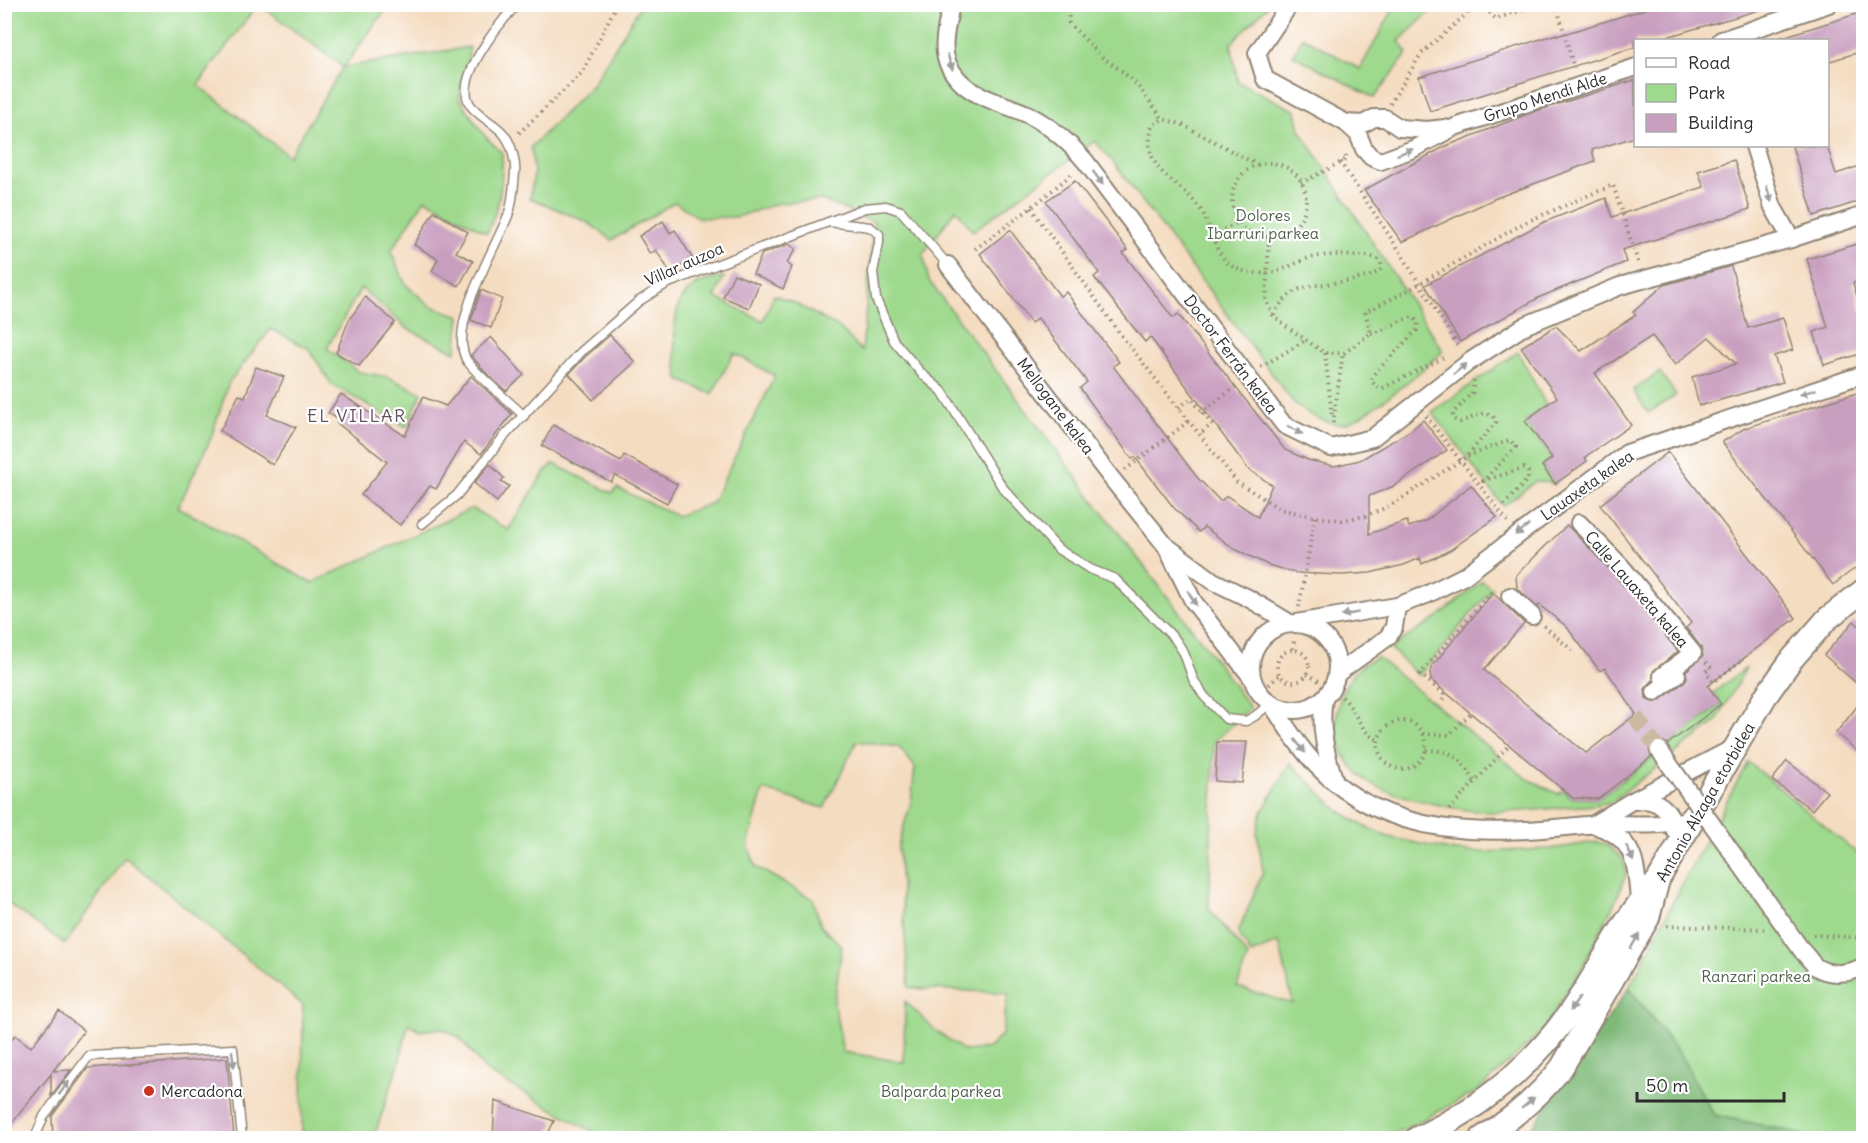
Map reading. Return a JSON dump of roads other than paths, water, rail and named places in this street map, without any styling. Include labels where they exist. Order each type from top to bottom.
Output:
[{"type":"street","name":"Doctor Ferrán kalea","points":[[951,4],[945,38],[947,63],[961,85],[971,92],[1030,116],[1067,140],[1284,425],[1331,448],[1372,438],[1469,362],[1526,325],[1620,286],[1791,238],[1863,215]]},
{"type":"street","name":"Grupo Mendi Alde","points":[[1290,4],[1257,54],[1265,79],[1346,123],[1358,134],[1364,149],[1371,157],[1381,161],[1413,149],[1455,127],[1634,67]]},
{"type":"street","points":[[1725,39],[1829,4]]},
{"type":"street","name":"Grupo Mendi Alde","points":[[1346,123],[1363,124],[1374,118],[1385,118],[1400,128],[1427,130],[1455,127]]},
{"type":"street","points":[[1755,147],[1773,207],[1791,238]]},
{"type":"street","name":"Mellogane kalea","points":[[948,265],[1166,546],[1193,601],[1252,678],[1259,693],[1271,703]]},
{"type":"street","name":"Lauaxeta kalea","points":[[1252,678],[1252,658],[1261,639],[1271,630],[1293,623],[1397,606],[1426,595],[1464,576],[1627,453],[1863,374]]},
{"type":"street","name":"Calle Lauaxeta kalea","points":[[1579,523],[1597,538],[1622,566],[1693,653],[1662,676]]},
{"type":"street","name":"Mellogane kalea","points":[[1166,546],[1213,580],[1293,623],[1311,626],[1323,634],[1332,645],[1337,659],[1331,687]]},
{"type":"street","name":"Antonio Alzaga etorbidea","points":[[1482,1138],[1507,1122],[1548,1086],[1562,1067],[1648,918],[1658,880],[1765,697],[1792,659],[1827,619],[1863,590]]},
{"type":"street","points":[[1271,703],[1284,709],[1298,710],[1312,707],[1331,687],[1389,637],[1394,627],[1397,606]]},
{"type":"street","points":[[1655,692],[1702,657]]},
{"type":"street","points":[[1331,687],[1322,729],[1328,760],[1336,783]]},
{"type":"street","points":[[1271,703],[1301,748],[1336,783],[1383,812],[1409,821],[1447,829],[1485,832],[1539,830],[1593,824],[1673,823],[1686,820],[1692,813],[1698,811]]},
{"type":"street","points":[[1593,824],[1737,746]]},
{"type":"street","points":[[1659,750],[1803,952],[1817,967],[1831,972],[1845,972],[1863,966]]},
{"type":"street","points":[[1440,1138],[1465,1125],[1540,1050],[1584,992],[1609,946],[1639,901],[1658,880],[1673,845],[1675,829],[1670,814],[1661,804],[1648,800],[1630,802]]},
{"type":"street","points":[[1593,824],[1612,831],[1623,840],[1632,854],[1636,867],[1639,901]]},
{"type":"street","points":[[1417,1138],[1443,1127],[1502,1088]]},
{"type":"lane","points":[[517,4],[494,30],[477,59],[468,85],[468,99],[472,107],[502,130],[510,142],[516,168],[510,210],[472,299],[463,326],[462,347],[466,361],[524,416]]},
{"type":"lane","name":"Villar auzoa","points":[[422,524],[458,495],[501,440],[581,352],[639,302],[666,284],[865,208],[886,206],[901,211],[948,265]]},
{"type":"lane","points":[[829,222],[870,227],[879,234],[873,272],[876,298],[894,341],[917,368],[942,391],[1003,488],[1033,524],[1058,549],[1090,569],[1115,579],[1175,639],[1184,653],[1193,679],[1204,696],[1226,719],[1246,721],[1255,717],[1271,703]]},
{"type":"lane","points":[[35,1138],[44,1116],[89,1056],[233,1049],[242,1138]]},
{"type":"tunnel","points":[[1635,716],[1659,750]]},
{"type":"place","name":"Mercadona","points":[[149,1091]]},
{"type":"district","name":"EL VILLAR","points":[[357,415]]},
{"type":"park label","name":"Dolores Ibarruri parkea","points":[[1263,224]]},
{"type":"park label","name":"Ranzari parkea","points":[[1756,976]]},
{"type":"park label","name":"Balparda parkea","points":[[941,1091]]}]
